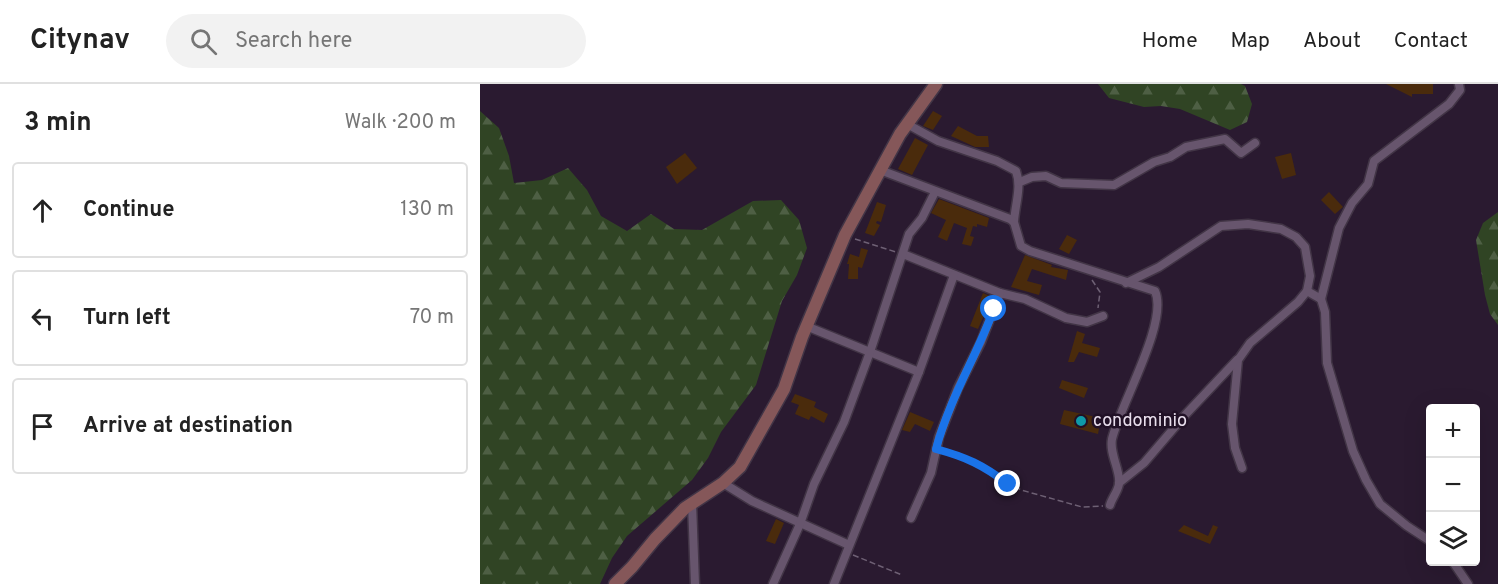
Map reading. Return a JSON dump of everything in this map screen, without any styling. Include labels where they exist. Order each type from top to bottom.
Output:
[{"type":"main road","points":[[615,584],[655,538],[692,503],[723,483],[740,467],[783,389],[806,326],[845,235],[907,124],[936,84]]},
{"type":"street","points":[[1426,538],[1380,504],[1353,451],[1327,363],[1325,312],[1321,299],[1340,228],[1352,203],[1368,184],[1374,161],[1449,104],[1460,90],[1460,84]]},
{"type":"street","points":[[907,124],[938,141],[997,160],[1016,171],[1020,182],[1014,222],[1021,246],[1084,270],[1155,291],[1158,309],[1143,362],[1111,441],[1112,456],[1119,483]]},
{"type":"street","points":[[1020,182],[1032,177],[1046,176],[1061,183],[1114,185],[1154,162],[1170,158],[1186,147],[1225,139],[1241,153],[1255,142]]},
{"type":"street","points":[[880,170],[1014,222]]},
{"type":"street","points":[[773,584],[800,524],[814,484],[844,422],[909,234],[922,218],[935,192]]},
{"type":"street","points":[[1110,505],[1119,483],[1144,463],[1186,414],[1238,360],[1250,343],[1298,302],[1307,291],[1310,276],[1305,247],[1296,237],[1281,229],[1248,224],[1221,226],[1159,267],[1125,283]]},
{"type":"street","points":[[903,254],[1000,293],[1025,299],[1066,318],[1087,322],[1103,316]]},
{"type":"street","points":[[834,584],[919,372],[954,275]]},
{"type":"street","points":[[1307,291],[1321,299]]},
{"type":"street","points":[[911,518],[931,473],[936,449],[958,388],[981,342],[1000,293]]},
{"type":"street","points":[[806,326],[919,372]]},
{"type":"street","points":[[1238,360],[1232,423],[1235,448],[1242,468]]},
{"type":"street","points":[[723,483],[752,501],[848,549]]},
{"type":"street","points":[[692,503],[695,584]]},
{"type":"street","points":[[1456,566],[1468,584]]},
{"type":"path","points":[[845,235],[903,254]]},
{"type":"path","points":[[1084,270],[1100,292],[1097,306],[1103,316]]},
{"type":"path","points":[[936,449],[962,455],[1021,490],[1082,507],[1110,505]]},
{"type":"path","points":[[848,549],[902,575]]},
{"type":"green space","points":[[1098,84],[1241,84],[1245,86],[1252,104],[1247,122],[1230,130],[1180,109],[1161,106],[1144,107],[1109,98]]},
{"type":"green space","points":[[480,111],[499,128],[509,156],[514,183],[542,180],[568,168],[587,190],[601,216],[627,231],[651,214],[674,229],[702,230],[753,201],[781,200],[799,220],[807,248],[797,275],[782,301],[756,385],[721,432],[708,458],[692,480],[627,536],[612,558],[600,584],[480,584]]},
{"type":"green space","points":[[1498,212],[1498,325],[1490,314],[1485,295],[1476,240],[1483,223]]},
{"type":"building","points":[[1386,84],[1433,84],[1433,94],[1412,94],[1412,97]]},
{"type":"building","points":[[933,111],[942,116],[933,130],[923,126]]},
{"type":"building","points":[[958,126],[977,136],[988,136],[989,147],[975,147],[951,136]]},
{"type":"building","points":[[915,138],[928,145],[912,175],[898,169]]},
{"type":"building","points":[[685,153],[697,168],[677,184],[666,167]]},
{"type":"building","points":[[1291,153],[1296,175],[1282,179],[1275,157]]},
{"type":"building","points":[[1329,192],[1343,207],[1335,214],[1321,200]]},
{"type":"building","points":[[939,199],[989,218],[987,227],[977,224],[977,227],[973,226],[970,236],[974,237],[971,246],[962,244],[967,228],[954,223],[947,241],[938,237],[946,220],[931,213]]},
{"type":"building","points":[[877,202],[886,205],[881,222],[876,223],[880,225],[874,236],[865,233]]},
{"type":"building","points":[[1067,235],[1077,240],[1069,254],[1059,249]]},
{"type":"building","points":[[861,248],[868,250],[862,268],[858,267],[858,279],[848,279],[849,264],[847,264],[850,254],[859,257]]},
{"type":"building","points":[[1025,255],[1052,265],[1051,267],[1068,270],[1066,280],[1032,269],[1027,281],[1042,285],[1039,295],[1011,287]]},
{"type":"building","points":[[983,293],[992,297],[978,329],[970,326]]},
{"type":"building","points":[[1077,331],[1085,334],[1082,343],[1100,348],[1097,357],[1079,352],[1074,362],[1068,362]]},
{"type":"building","points":[[1062,380],[1088,388],[1084,398],[1059,388]]},
{"type":"building","points":[[795,394],[816,402],[814,407],[828,414],[824,423],[811,416],[809,420],[795,414],[799,405],[791,402]]},
{"type":"building","name":"condominio","points":[[1064,410],[1101,418],[1098,434],[1060,424]]},
{"type":"building","points":[[910,412],[934,422],[930,431],[915,424],[910,432],[902,430]]},
{"type":"building","points":[[776,519],[784,523],[775,544],[766,541]]},
{"type":"building","points":[[1184,525],[1208,536],[1213,525],[1218,527],[1210,544],[1178,531]]},
{"type":"place","name":"condominio","points":[[1081,421]]},
{"type":"route","points":[[994,309],[981,342],[958,388],[936,449],[962,455],[1008,484]]}]
